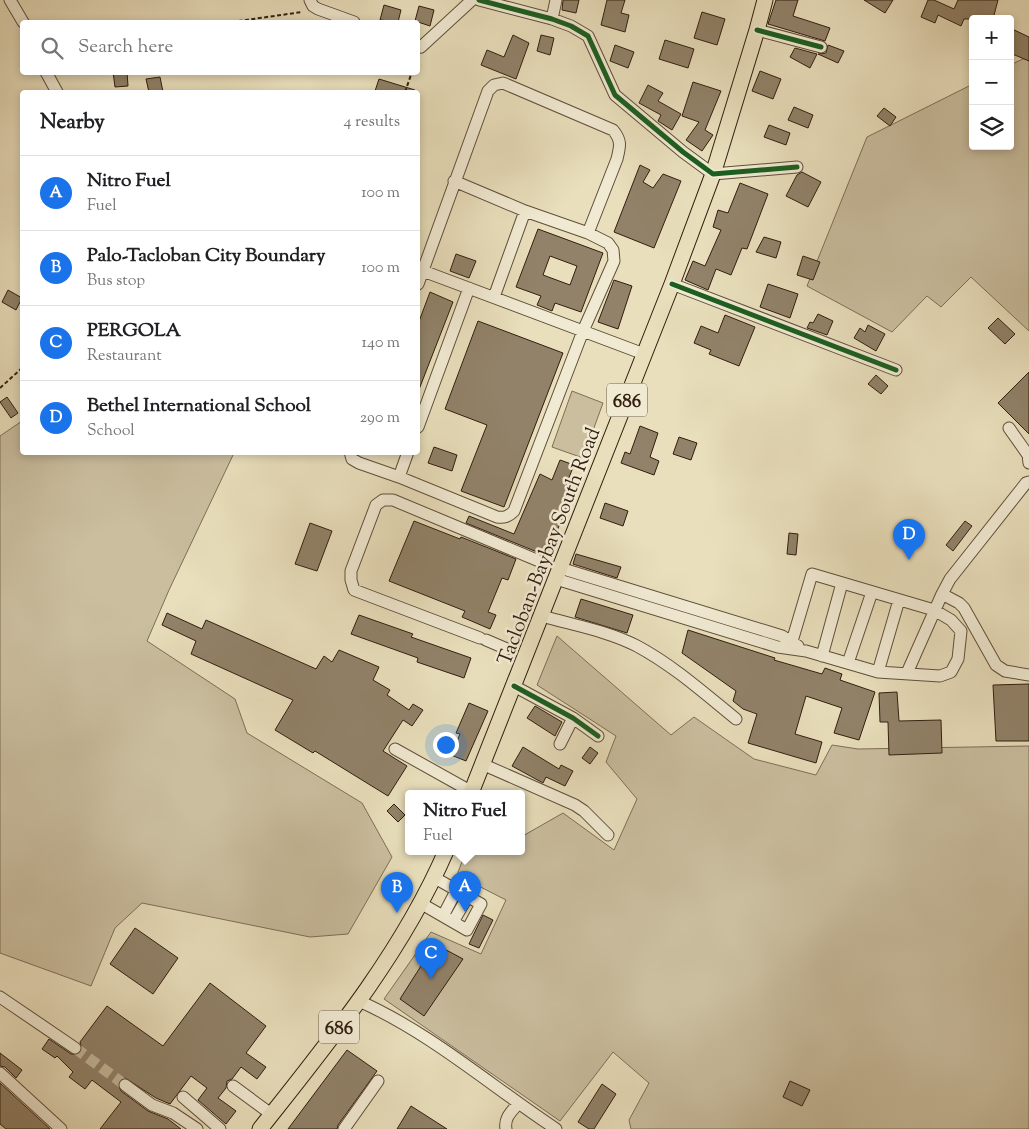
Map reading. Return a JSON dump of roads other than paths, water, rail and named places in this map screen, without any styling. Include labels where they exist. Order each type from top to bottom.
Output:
[{"type":"main road","name":"Tacloban-Baybay South Road","points":[[472,790],[514,686],[516,652],[542,616],[672,284],[712,174],[765,0]]},
{"type":"main road","name":"686","points":[[265,1124],[359,1001],[422,904],[444,855]]},
{"type":"street","points":[[10,0],[22,20]]},
{"type":"street","points":[[420,46],[472,0]]},
{"type":"street","points":[[479,0],[552,19],[571,26],[588,36],[615,95],[712,174],[798,167]]},
{"type":"street","points":[[552,19],[556,0]]},
{"type":"street","points":[[312,3],[318,9],[348,20]]},
{"type":"street","points":[[757,30],[821,47]]},
{"type":"street","points":[[48,75],[56,90]]},
{"type":"street","points":[[420,279],[488,91],[494,85],[503,83],[613,130],[619,138],[620,148],[588,233]]},
{"type":"street","points":[[351,455],[352,460],[359,463],[497,516],[503,518],[509,516],[514,511],[583,331],[614,261],[614,255],[608,243],[588,233],[525,211],[454,181]]},
{"type":"street","points":[[494,297],[525,211]]},
{"type":"street","points":[[423,271],[644,354]]},
{"type":"street","points":[[672,284],[896,370]]},
{"type":"street","points":[[420,423],[469,288]]},
{"type":"street","points":[[1009,428],[1028,455],[1029,463]]},
{"type":"street","points":[[399,477],[407,455]]},
{"type":"street","points":[[907,673],[934,610],[950,579],[1028,482],[1029,469]]},
{"type":"street","points":[[516,652],[354,590],[351,571],[376,505],[383,500],[393,500],[539,561]]},
{"type":"street","points":[[558,573],[778,646],[791,645],[878,672],[940,676],[951,672],[958,659],[961,630],[951,620],[934,610],[812,574],[791,645]]},
{"type":"street","points":[[822,656],[842,583]]},
{"type":"street","points":[[848,663],[872,592]]},
{"type":"street","points":[[942,594],[959,603],[964,608],[996,665],[1006,672],[1029,675]]},
{"type":"street","points":[[878,672],[899,600]]},
{"type":"street","points":[[542,616],[601,632],[636,646],[682,674],[736,719]]},
{"type":"street","points":[[514,686],[573,718],[598,736]]},
{"type":"street","points":[[560,744],[573,718]]},
{"type":"street","points":[[395,748],[466,790]]},
{"type":"street","points":[[482,764],[575,805],[584,811],[608,835]]},
{"type":"street","points":[[422,904],[467,930],[481,904],[457,889],[434,878]]},
{"type":"street","points":[[443,916],[457,889]]},
{"type":"street","points":[[0,997],[75,1048]]},
{"type":"street","points":[[359,1001],[381,1011],[459,1060],[518,1104],[556,1129]]},
{"type":"street","points":[[0,1073],[61,1129]]},
{"type":"street","points":[[349,1127],[378,1081]]},
{"type":"street","points":[[125,1085],[152,1105],[173,1113],[196,1129]]},
{"type":"street","points":[[233,1086],[265,1124]]},
{"type":"street","points":[[183,1097],[220,1129]]},
{"type":"street","points":[[506,1129],[507,1117],[518,1104]]},
{"type":"tunnel","points":[[75,1048],[125,1085]]},
{"type":"place","name":"Bethel International School","points":[[909,560]]},
{"type":"place","name":"Nitro Fuel","points":[[465,912]]},
{"type":"place","name":"Palo-Tacloban City Boundary","points":[[397,913]]},
{"type":"place","name":"PERGOLA","points":[[431,979]]}]
